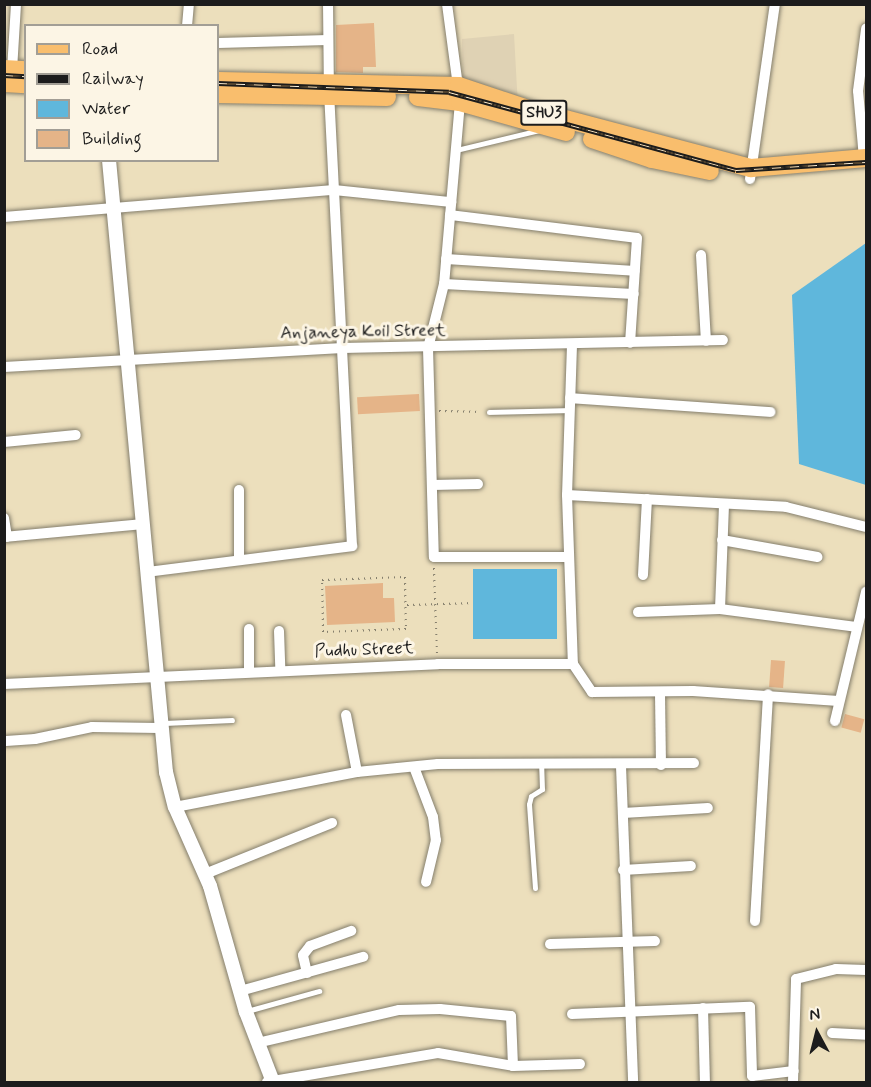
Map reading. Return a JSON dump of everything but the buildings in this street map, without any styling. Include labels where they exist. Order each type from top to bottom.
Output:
[{"type":"main road","points":[[12,73],[24,82]]},
{"type":"main road","name":"SHU3","points":[[219,81],[330,91]]},
{"type":"main road","name":"SHU3","points":[[219,94],[330,91],[460,94],[531,110],[751,174]]},
{"type":"main road","name":"SHU3","points":[[460,94],[549,128],[652,159],[751,174],[866,162]]},
{"type":"street","points":[[12,73],[16,4]]},
{"type":"street","points":[[187,24],[189,4]]},
{"type":"street","points":[[147,572],[352,546],[334,189],[328,4]]},
{"type":"street","points":[[447,4],[460,94],[444,284],[428,348],[434,557],[570,557]]},
{"type":"street","points":[[751,174],[775,4]]},
{"type":"street","points":[[866,162],[858,91],[867,29]]},
{"type":"street","points":[[219,43],[328,40]]},
{"type":"street","points":[[109,162],[159,726],[175,807],[205,874],[246,1012],[271,1082],[438,1053],[513,1066],[580,1064]]},
{"type":"street","points":[[4,217],[114,210],[334,189],[451,202]]},
{"type":"street","points":[[450,215],[637,238],[630,343]]},
{"type":"street","points":[[701,255],[706,340]]},
{"type":"street","points":[[446,259],[635,272]]},
{"type":"street","points":[[444,284],[633,294]]},
{"type":"street","name":"Anjaneya Koil Street","points":[[4,367],[127,357],[342,348],[572,345],[723,340]]},
{"type":"street","points":[[572,345],[567,495],[573,664],[592,692],[660,694],[693,691],[768,694],[839,701]]},
{"type":"street","points":[[570,398],[771,412]]},
{"type":"street","points":[[4,441],[76,435]]},
{"type":"street","points":[[432,485],[478,484]]},
{"type":"street","points":[[239,490],[239,560]]},
{"type":"street","points":[[567,495],[786,507],[867,527]]},
{"type":"street","points":[[643,575],[647,499]]},
{"type":"street","points":[[720,609],[724,504]]},
{"type":"street","points":[[4,518],[6,537],[142,524]]},
{"type":"street","points":[[722,540],[817,557]]},
{"type":"street","points":[[835,721],[856,627],[867,592]]},
{"type":"street","points":[[638,612],[720,609],[856,627]]},
{"type":"street","points":[[249,629],[249,671]]},
{"type":"street","points":[[279,631],[280,669]]},
{"type":"street","name":"Pudhu Street","points":[[4,684],[280,669],[573,664]]},
{"type":"street","points":[[660,694],[661,765]]},
{"type":"street","points":[[754,921],[768,694]]},
{"type":"street","points":[[346,715],[357,772]]},
{"type":"street","points":[[6,741],[34,740],[92,727],[159,726]]},
{"type":"street","points":[[175,807],[357,772],[414,767],[541,762],[621,766],[694,763]]},
{"type":"street","points":[[621,766],[625,941],[633,1083]]},
{"type":"street","points":[[414,767],[433,817],[436,840],[426,882]]},
{"type":"street","points":[[622,813],[708,808]]},
{"type":"street","points":[[205,874],[332,823]]},
{"type":"street","points":[[623,870],[690,866]]},
{"type":"street","points":[[308,972],[303,954],[310,946],[351,931]]},
{"type":"street","points":[[550,944],[655,940]]},
{"type":"street","points":[[240,991],[363,957]]},
{"type":"street","points":[[572,1014],[750,1007],[752,1076],[794,1077],[796,979],[836,969],[867,970]]},
{"type":"street","points":[[703,1008],[705,1083]]},
{"type":"street","points":[[257,1043],[390,1011],[440,1009],[511,1016],[513,1066]]},
{"type":"street","points":[[832,1033],[867,1035]]},
{"type":"lane","points":[[456,150],[549,128]]},
{"type":"lane","points":[[489,412],[570,410]]},
{"type":"lane","points":[[159,726],[232,720]]},
{"type":"lane","points":[[535,888],[529,804],[531,796],[542,789],[541,762]]},
{"type":"lane","points":[[246,1012],[319,991]]},
{"type":"path","points":[[430,411],[489,412]]},
{"type":"path","points":[[434,557],[436,643]]},
{"type":"path","points":[[405,577],[405,605],[406,629],[323,632],[322,580],[405,577]]},
{"type":"path","points":[[405,605],[473,603]]},
{"type":"shaded area","points":[[514,34],[518,107],[463,88],[462,39]]},
{"type":"water","points":[[866,243],[866,485],[799,464],[792,295]]},
{"type":"water","points":[[473,569],[557,569],[557,639],[473,639]]},
{"type":"railway","points":[[4,75],[24,76]]},
{"type":"railway","points":[[219,83],[449,92],[736,170],[866,162]]}]
